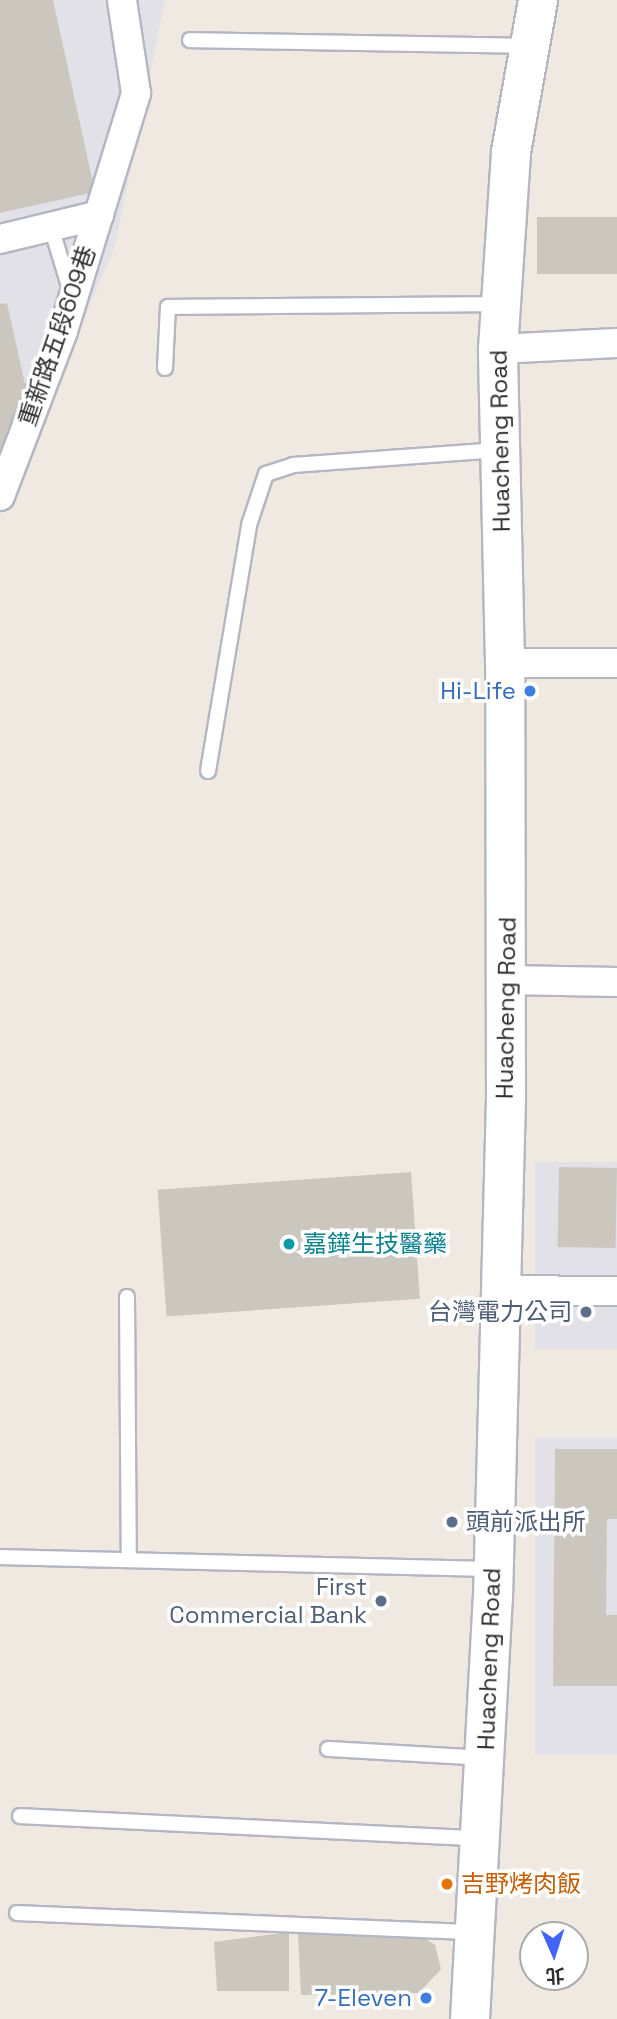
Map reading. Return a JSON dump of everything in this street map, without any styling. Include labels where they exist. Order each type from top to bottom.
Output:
[{"type":"street","name":"重新路五段609巷","points":[[0,496],[73,299],[136,93],[122,0]]},
{"type":"street","name":"Huacheng Road","points":[[470,2019],[472,1932],[485,1758],[493,1569],[506,980],[505,663],[498,349],[500,304],[505,279],[511,152],[538,0]]},
{"type":"street","name":"重新路五段609巷","points":[[0,239],[99,215]]},
{"type":"street","points":[[498,349],[617,343]]},
{"type":"street","points":[[505,663],[617,663]]},
{"type":"street","points":[[506,980],[617,982]]},
{"type":"street","points":[[500,1290],[617,1291]]},
{"type":"lane","points":[[190,40],[530,46]]},
{"type":"lane","points":[[51,227],[73,299]]},
{"type":"lane","points":[[166,368],[168,307],[500,304]]},
{"type":"lane","points":[[208,771],[249,525],[265,474],[293,465],[499,450]]},
{"type":"lane","points":[[127,1297],[129,1560]]},
{"type":"lane","points":[[0,1557],[493,1569]]},
{"type":"lane","points":[[328,1749],[485,1758]]},
{"type":"lane","points":[[20,1816],[479,1838]]},
{"type":"lane","points":[[18,1913],[472,1932]]},
{"type":"shaded area","points":[[0,0],[165,0],[115,246],[0,517]]},
{"type":"shaded area","points":[[535,1162],[617,1162],[617,1349],[535,1349]]},
{"type":"shaded area","points":[[535,1438],[617,1438],[617,1755],[535,1755]]},
{"type":"building","points":[[0,0],[53,0],[95,192],[0,213]]},
{"type":"building","points":[[537,217],[617,217],[617,274],[537,274]]},
{"type":"building","points":[[7,303],[26,389],[0,455],[0,304]]},
{"type":"building","points":[[559,1167],[617,1168],[616,1248],[558,1247]]},
{"type":"building","name":"嘉鏵生技醫藥","points":[[411,1172],[420,1299],[166,1316],[158,1190]]},
{"type":"building","points":[[555,1449],[617,1449],[617,1519],[607,1519],[606,1615],[617,1615],[617,1686],[553,1686]]},
{"type":"building","points":[[289,1932],[289,1991],[217,1991],[214,1942]]},
{"type":"building","points":[[298,1934],[424,1938],[435,1945],[441,1969],[419,1993],[301,1995]]},
{"type":"place","name":"Hi-Life","points":[[530,691]]},
{"type":"place","name":"嘉鏵生技醫藥","points":[[289,1244]]},
{"type":"place","name":"台灣電力公司","points":[[586,1312]]},
{"type":"place","name":"頭前派出所","points":[[452,1522]]},
{"type":"place","name":"First Commercial Bank","points":[[381,1601]]},
{"type":"place","name":"吉野烤肉飯","points":[[447,1884]]},
{"type":"place","name":"7-Eleven","points":[[426,1998]]}]
